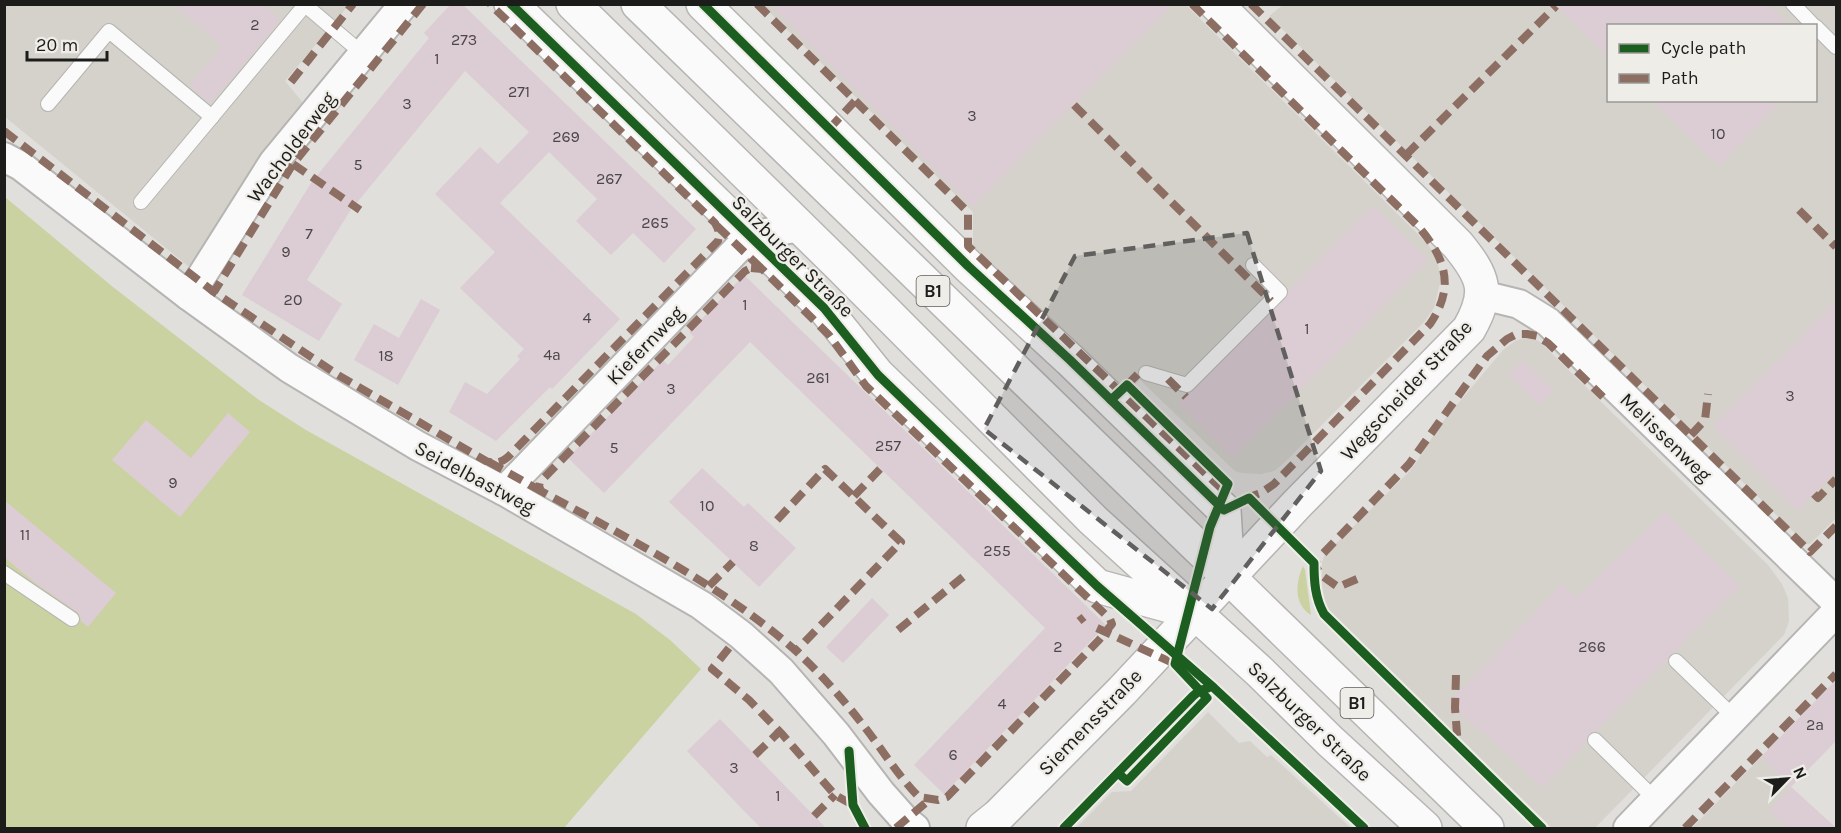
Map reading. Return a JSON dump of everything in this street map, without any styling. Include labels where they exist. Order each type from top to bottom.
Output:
[{"type":"main road","name":"Salzburger Straße","points":[[511,4],[824,308],[878,375],[1097,586],[1195,613]]},
{"type":"main road","name":"Salzburger Straße","points":[[573,4],[1094,520],[1425,828]]},
{"type":"main road","name":"B1","points":[[638,4],[1487,828]]},
{"type":"main road","points":[[703,4],[968,266],[1070,360],[1224,510],[1228,578]]},
{"type":"main road","points":[[1216,4],[1458,245],[1475,266],[1482,295]]},
{"type":"main road","name":"Wegscheider Straße","points":[[1195,613],[1297,504],[1469,329],[1480,310],[1482,295]]},
{"type":"main road","name":"Siemensstraße","points":[[983,828],[998,816],[1114,699],[1195,613]]},
{"type":"street","name":"Wacholderweg","points":[[189,296],[273,163],[404,4]]},
{"type":"street","name":"Seidelbastweg","points":[[4,157],[21,166],[189,296],[289,368],[418,446],[504,491],[657,578],[700,605],[741,635],[781,671],[836,734],[881,794],[915,828]]},
{"type":"street","points":[[750,236],[800,227]]},
{"type":"street","name":"Kiefernweg","points":[[504,491],[750,236]]},
{"type":"street","name":"Melissenweg","points":[[1482,295],[1519,304],[1548,322],[1836,602]]},
{"type":"street","points":[[1628,828],[1836,612]]},
{"type":"lane","points":[[1793,4],[1813,24]]},
{"type":"lane","points":[[141,202],[305,5],[363,54]]},
{"type":"lane","points":[[1817,28],[1836,47]]},
{"type":"lane","points":[[48,104],[109,31],[212,117]]},
{"type":"lane","points":[[1146,372],[1187,386],[1263,310],[1280,292],[1253,265]]},
{"type":"lane","points":[[4,573],[72,619]]},
{"type":"lane","points":[[1676,661],[1735,718]]},
{"type":"lane","points":[[1595,740],[1656,800]]},
{"type":"highlighted area","points":[[1247,233],[1321,471],[1212,609],[984,429],[1075,256]]},
{"type":"shaded area","points":[[1284,4],[1836,5],[1836,518],[1810,544],[1806,544],[1269,16]]},
{"type":"shaded area","points":[[4,5],[349,5],[285,81],[304,104],[194,262],[188,266],[5,117]]},
{"type":"shaded area","points":[[762,5],[1186,5],[1428,244],[1437,261],[1441,279],[1434,308],[1425,321],[1284,463],[1274,471],[1261,474],[1235,471],[1140,380],[1127,392],[973,246],[973,212]]},
{"type":"shaded area","points":[[1528,337],[1539,341],[1768,565],[1782,584],[1788,598],[1789,621],[1784,635],[1595,828],[1552,828],[1325,606],[1322,586],[1322,562],[1325,554],[1408,473],[1440,425],[1503,350],[1515,341]]},
{"type":"shaded area","points":[[1208,712],[1239,743],[1250,741],[1267,757],[1271,755],[1351,828],[1076,828],[1112,792],[1131,791]]},
{"type":"shaded area","points":[[1761,757],[1791,787],[1836,828],[1692,828]]},
{"type":"green space","points":[[5,197],[113,287],[259,400],[306,430],[636,614],[670,640],[701,669],[564,828],[5,828]]},
{"type":"green space","points":[[1303,566],[1311,615],[1301,606],[1299,600],[1298,579]]},
{"type":"building","points":[[173,4],[263,4],[281,20],[210,103],[190,85],[222,46]]},
{"type":"building","points":[[451,4],[462,4],[696,229],[664,263],[633,233],[611,255],[576,221],[597,199],[549,152],[500,203],[620,319],[552,389],[550,387],[496,441],[449,412],[465,382],[487,394],[520,359],[517,356],[524,349],[460,288],[495,252],[435,194],[480,147],[498,164],[529,132],[465,71],[350,211],[307,280],[342,304],[319,341],[242,295],[311,183],[429,38],[424,33]]},
{"type":"building","points":[[769,4],[1173,4],[973,207]]},
{"type":"building","points":[[1554,4],[1769,4],[1788,24],[1607,24],[1607,57]]},
{"type":"building","points":[[1654,102],[1781,102],[1719,166]]},
{"type":"building","points":[[1373,205],[1428,260],[1233,458],[1178,404],[1286,298],[1289,291]]},
{"type":"building","points":[[744,275],[1106,625],[944,794],[914,765],[1045,628],[750,342],[604,493],[568,458],[663,360],[668,365],[694,337],[689,332]]},
{"type":"building","points":[[421,299],[440,310],[398,385],[354,360],[374,324],[399,338]]},
{"type":"building","points":[[1836,300],[1836,471],[1798,511],[1713,426]]},
{"type":"building","points":[[1523,360],[1554,390],[1539,406],[1508,375]]},
{"type":"building","points":[[228,413],[250,432],[180,517],[112,460],[146,420],[191,458]]},
{"type":"building","points":[[702,468],[744,507],[748,503],[796,548],[759,587],[669,502]]},
{"type":"building","points":[[4,500],[116,593],[88,627],[81,621],[77,612],[35,583],[4,557]]},
{"type":"building","points":[[1665,511],[1740,587],[1675,652],[1670,654],[1667,660],[1597,731],[1589,733],[1586,742],[1542,788],[1482,730],[1480,732],[1449,702],[1563,583],[1577,597]]},
{"type":"building","points":[[872,598],[889,615],[843,663],[826,647]]},
{"type":"building","points":[[1836,680],[1836,741],[1791,787],[1761,757]]},
{"type":"building","points":[[720,719],[826,828],[761,828],[745,812],[687,751]]},
{"type":"building","points":[[1791,787],[1836,828],[1788,828],[1769,811]]},
{"type":"marked path","points":[[291,82],[353,4]]},
{"type":"marked path","points":[[423,4],[293,164],[214,292],[338,375],[486,461],[496,463],[509,456],[718,241],[719,234],[715,223],[490,4]]},
{"type":"marked path","points":[[757,4],[968,212],[968,246],[1224,491]]},
{"type":"marked path","points":[[1192,4],[1417,225],[1434,249],[1444,272],[1443,297],[1430,324],[1274,484],[1261,493],[1246,498]]},
{"type":"marked path","points":[[1251,4],[1810,552],[1836,526]]},
{"type":"marked path","points":[[1406,155],[1556,6]]},
{"type":"marked path","points":[[829,129],[855,101]]},
{"type":"marked path","points":[[1074,105],[1271,301]]},
{"type":"marked path","points":[[4,131],[214,292]]},
{"type":"marked path","points":[[293,164],[360,210]]},
{"type":"marked path","points":[[1799,210],[1836,247]]},
{"type":"marked path","points":[[717,226],[762,269]]},
{"type":"marked path","points":[[751,268],[762,269],[829,335],[866,386],[1110,619],[1112,624],[947,797],[938,800],[919,797],[831,686],[796,651],[767,627],[736,604],[673,564],[541,491],[539,486],[540,482],[745,271],[751,268]]},
{"type":"marked path","points":[[1357,579],[1338,587],[1321,575],[1314,563],[1409,464],[1487,356],[1507,339],[1517,334],[1537,336],[1548,343],[1603,397]]},
{"type":"marked path","points":[[1127,385],[1141,371]]},
{"type":"marked path","points":[[1168,379],[1186,397]]},
{"type":"marked path","points":[[1691,435],[1705,420],[1708,394]]},
{"type":"marked path","points":[[489,462],[541,491]]},
{"type":"marked path","points":[[777,520],[825,469],[901,542],[796,651]]},
{"type":"marked path","points":[[854,496],[880,469]]},
{"type":"marked path","points":[[1814,494],[1818,498],[1836,479]]},
{"type":"marked path","points":[[709,586],[733,562]]},
{"type":"marked path","points":[[898,630],[964,576]]},
{"type":"marked path","points":[[1079,621],[1084,617]]},
{"type":"marked path","points":[[1097,628],[1175,664]]},
{"type":"marked path","points":[[729,648],[712,669],[749,700],[835,795],[853,805]]},
{"type":"marked path","points":[[1685,828],[1836,674]]},
{"type":"marked path","points":[[1456,675],[1455,708],[1458,747]]},
{"type":"marked path","points":[[755,755],[780,731]]},
{"type":"marked path","points":[[814,816],[835,795]]},
{"type":"marked path","points":[[896,828],[929,800]]},
{"type":"cycle path","points":[[511,4],[824,308],[878,375],[1097,586],[1214,688],[1364,828]]},
{"type":"cycle path","points":[[703,4],[968,266],[1070,360],[1224,510],[1249,498],[1314,563],[1316,589],[1324,614],[1542,828]]},
{"type":"cycle path","points":[[1111,400],[1127,385],[1228,484],[1210,527],[1175,664],[1207,698],[1127,781],[1118,773]]},
{"type":"cycle path","points":[[1064,828],[1193,696],[1208,688]]},
{"type":"cycle path","points":[[849,751],[853,805],[865,828]]}]
